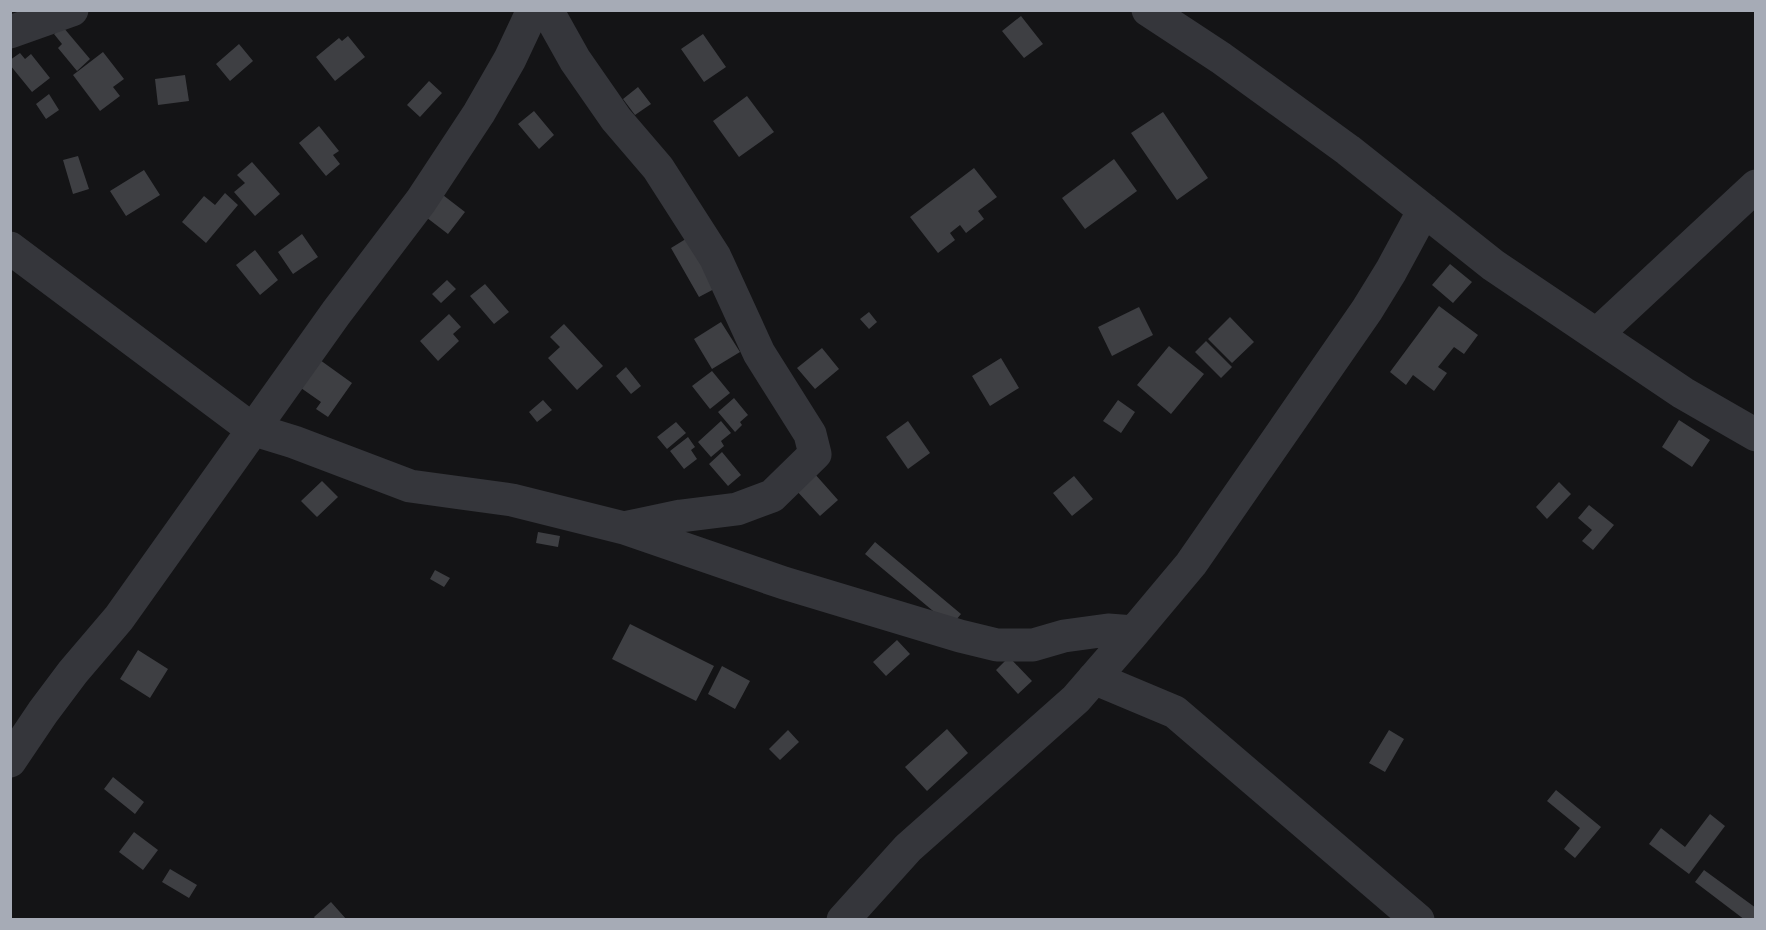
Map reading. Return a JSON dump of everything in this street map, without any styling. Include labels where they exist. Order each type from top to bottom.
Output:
[{"type":"street","points":[[10,32],[72,10]]},
{"type":"street","points":[[10,761],[43,712],[119,618],[336,313],[421,201],[479,112],[510,59],[533,10]]},
{"type":"street","points":[[547,10],[575,60],[616,119],[658,168],[715,257],[759,353],[810,434],[815,454],[772,496],[737,509],[681,516],[624,528]]},
{"type":"street","points":[[1148,10],[1221,58],[1348,150],[1493,265],[1683,393],[1755,435]]},
{"type":"street","points":[[1597,334],[1755,186]]},
{"type":"street","points":[[843,920],[908,848],[1076,699],[1191,564],[1367,310],[1425,210]]},
{"type":"street","points":[[10,248],[252,429],[294,442],[410,486],[512,500],[624,528],[795,586],[997,645],[1033,645],[1064,636],[1108,630],[1134,632]]},
{"type":"street","points":[[1094,678],[1175,712],[1418,920]]},
{"type":"building","points":[[1021,16],[1043,44],[1024,58],[1002,31]]},
{"type":"building","points":[[63,27],[90,59],[77,71],[58,48],[62,44],[54,34]]},
{"type":"building","points":[[703,34],[726,67],[704,82],[681,49]]},
{"type":"building","points":[[348,36],[365,57],[335,81],[316,57],[339,38],[342,41]]},
{"type":"building","points":[[239,44],[253,61],[230,81],[216,64]]},
{"type":"building","points":[[103,52],[124,79],[113,87],[120,96],[100,111],[73,75]]},
{"type":"building","points":[[20,53],[25,59],[31,54],[50,78],[32,92],[10,65],[10,60]]},
{"type":"building","points":[[185,75],[189,101],[158,105],[155,79]]},
{"type":"building","points":[[429,81],[442,93],[420,117],[407,105]]},
{"type":"building","points":[[638,87],[651,104],[635,115],[623,99]]},
{"type":"building","points":[[49,94],[59,110],[46,119],[36,104]]},
{"type":"building","points":[[747,96],[774,132],[739,157],[713,121]]},
{"type":"building","points":[[534,111],[554,135],[539,149],[518,124]]},
{"type":"building","points":[[1163,112],[1208,178],[1177,200],[1131,133]]},
{"type":"building","points":[[319,126],[339,151],[333,155],[340,164],[326,176],[299,143]]},
{"type":"building","points":[[78,156],[89,189],[73,194],[63,160]]},
{"type":"building","points":[[1114,159],[1137,191],[1085,229],[1062,198]]},
{"type":"building","points":[[252,162],[280,194],[255,216],[234,192],[245,183],[237,175]]},
{"type":"building","points":[[974,168],[997,197],[978,211],[984,219],[966,233],[960,225],[950,233],[955,240],[938,253],[910,217]]},
{"type":"building","points":[[144,170],[160,195],[126,216],[110,191]]},
{"type":"building","points":[[439,192],[465,212],[448,234],[422,214]]},
{"type":"building","points":[[225,193],[238,205],[206,243],[182,222],[204,196],[215,205]]},
{"type":"building","points":[[302,234],[318,257],[293,274],[278,252]]},
{"type":"building","points":[[689,237],[718,287],[699,297],[671,248]]},
{"type":"building","points":[[255,250],[278,280],[260,295],[236,265]]},
{"type":"building","points":[[1450,264],[1472,282],[1453,303],[1432,285]]},
{"type":"building","points":[[447,280],[456,289],[441,303],[432,294]]},
{"type":"building","points":[[485,284],[509,312],[494,324],[470,296]]},
{"type":"building","points":[[1439,306],[1478,335],[1464,354],[1454,347],[1438,367],[1447,373],[1434,391],[1413,375],[1406,385],[1390,372]]},
{"type":"building","points":[[1139,307],[1153,335],[1112,356],[1098,327]]},
{"type":"building","points":[[869,312],[877,322],[869,329],[860,319]]},
{"type":"building","points":[[449,314],[461,327],[453,334],[459,341],[438,361],[420,341]]},
{"type":"building","points":[[1230,317],[1254,342],[1232,363],[1208,339]]},
{"type":"building","points":[[721,322],[740,352],[712,369],[694,339]]},
{"type":"building","points":[[564,324],[603,366],[577,390],[548,358],[560,347],[550,337]]},
{"type":"building","points":[[1206,341],[1232,367],[1221,378],[1195,352]]},
{"type":"building","points":[[1169,346],[1204,374],[1171,414],[1137,385]]},
{"type":"building","points":[[822,348],[839,369],[815,389],[797,368]]},
{"type":"building","points":[[1001,358],[1019,388],[990,406],[972,376]]},
{"type":"building","points":[[320,360],[352,383],[328,417],[316,409],[321,402],[301,388]]},
{"type":"building","points":[[626,367],[641,386],[631,394],[616,376]]},
{"type":"building","points":[[712,371],[730,393],[710,409],[692,386]]},
{"type":"building","points":[[734,398],[748,415],[740,422],[742,425],[735,432],[718,412]]},
{"type":"building","points":[[543,400],[552,410],[537,422],[529,412]]},
{"type":"building","points":[[1118,400],[1135,412],[1121,433],[1103,421]]},
{"type":"building","points":[[1679,420],[1710,440],[1692,467],[1662,447]]},
{"type":"building","points":[[721,421],[731,433],[721,441],[724,446],[711,457],[698,442]]},
{"type":"building","points":[[908,421],[930,453],[908,469],[886,437]]},
{"type":"building","points":[[676,422],[686,433],[667,449],[657,437]]},
{"type":"building","points":[[688,437],[695,447],[691,450],[697,459],[684,469],[670,451]]},
{"type":"building","points":[[722,452],[741,475],[728,486],[709,464]]},
{"type":"building","points":[[814,473],[838,500],[820,516],[795,489]]},
{"type":"building","points":[[1074,476],[1093,499],[1072,516],[1053,493]]},
{"type":"building","points":[[322,481],[338,497],[317,517],[301,501]]},
{"type":"building","points":[[1559,482],[1571,494],[1547,519],[1536,507]]},
{"type":"building","points":[[1589,505],[1614,525],[1593,550],[1582,541],[1592,530],[1578,518]]},
{"type":"building","points":[[538,532],[560,536],[558,547],[536,543]]},
{"type":"building","points":[[875,542],[961,614],[951,626],[865,554]]},
{"type":"building","points":[[435,570],[450,578],[444,587],[430,579]]},
{"type":"building","points":[[630,624],[714,666],[696,701],[612,659]]},
{"type":"building","points":[[897,640],[910,654],[886,676],[873,662]]},
{"type":"building","points":[[138,650],[168,669],[150,698],[120,679]]},
{"type":"building","points":[[1009,657],[1032,681],[1018,694],[996,670]]},
{"type":"building","points":[[722,666],[750,681],[735,709],[708,694]]},
{"type":"building","points":[[947,729],[968,753],[927,791],[905,767]]},
{"type":"building","points":[[788,730],[799,742],[780,760],[769,749]]},
{"type":"building","points":[[1389,730],[1404,739],[1385,772],[1369,763]]},
{"type":"building","points":[[113,777],[144,802],[135,814],[104,789]]},
{"type":"building","points":[[1556,790],[1601,827],[1575,858],[1564,849],[1580,828],[1547,801]]},
{"type":"building","points":[[1710,814],[1725,826],[1689,874],[1649,844],[1661,828],[1685,847]]},
{"type":"building","points":[[134,832],[158,850],[143,870],[119,852]]},
{"type":"building","points":[[170,869],[197,885],[189,898],[162,882]]},
{"type":"building","points":[[1704,870],[1756,908],[1756,920],[1745,920],[1695,882]]},
{"type":"building","points":[[331,902],[347,920],[316,920],[314,917]]}]
